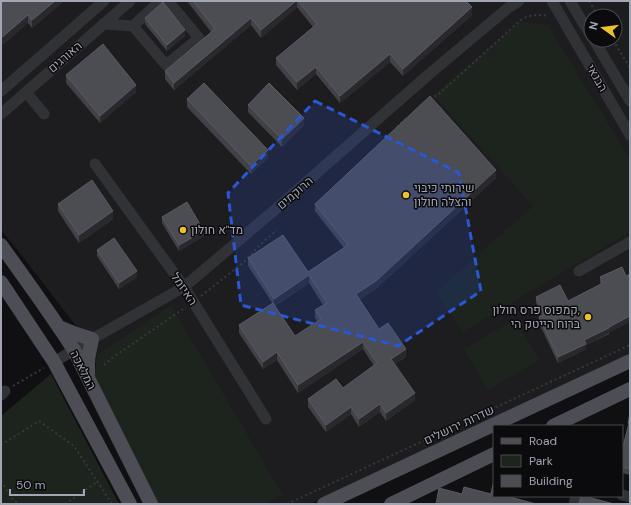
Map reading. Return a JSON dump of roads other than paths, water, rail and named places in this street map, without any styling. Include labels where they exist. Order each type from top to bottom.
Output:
[{"type":"main road","name":"המלאכה","points":[[1,246],[38,295],[74,350],[151,504]]},
{"type":"main road","name":"המלאכה","points":[[1,282],[54,362],[130,504]]},
{"type":"main road","points":[[59,327],[92,339],[88,359],[88,380]]},
{"type":"main road","name":"שדרות ירושלים","points":[[324,504],[630,361]]},
{"type":"main road","points":[[555,425],[630,389]]},
{"type":"main road","points":[[391,504],[493,454]]},
{"type":"street","name":"האורגים","points":[[1,91],[104,1]]},
{"type":"street","name":"האורגים","points":[[1,114],[130,1]]},
{"type":"street","points":[[133,26],[160,1]]},
{"type":"street","points":[[103,24],[133,26],[166,65],[199,38],[168,1]]},
{"type":"street","name":"הרוקמים","points":[[54,362],[184,287],[428,76],[508,8],[519,1]]},
{"type":"street","name":"הבנאי","points":[[552,1],[630,135]]},
{"type":"street","points":[[570,1],[583,23]]},
{"type":"street","name":"הבנאי","points":[[599,48],[630,101]]},
{"type":"street","points":[[26,92],[44,114]]},
{"type":"street","name":"האיזמל","points":[[95,164],[184,287],[266,418]]},
{"type":"street","points":[[579,271],[630,242]]},
{"type":"place","name":"שירותי כיבוי והצלה חולון","points":[[406,195]]},
{"type":"place","name":"מד\"א חולון","points":[[183,230]]},
{"type":"place","name":"קמפוס פרס חולון, ברוח הייטק הי","points":[[588,317]]}]
